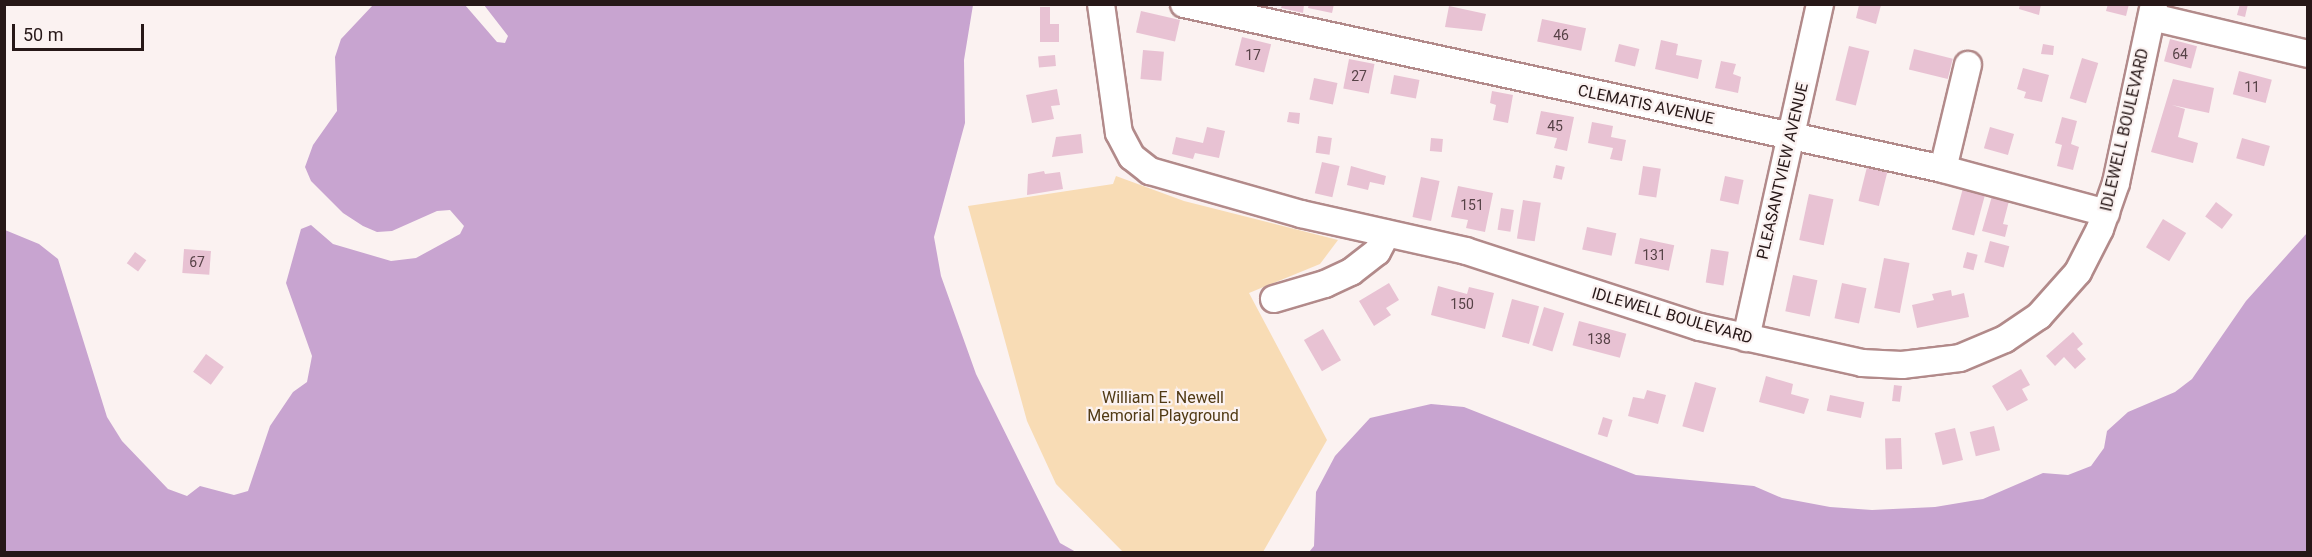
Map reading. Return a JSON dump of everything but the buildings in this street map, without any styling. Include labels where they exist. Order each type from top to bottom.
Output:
[{"type":"street","name":"IDLEWELL BOULEVARD","points":[[1101,4],[1116,122],[1123,143],[1137,163],[1160,175],[1301,214],[1466,251],[1660,316],[1746,338],[1875,365],[1928,364],[1960,358],[2005,339],[2050,306],[2082,265],[2106,213],[2153,11]]},
{"type":"street","name":"CLEMATIS AVENUE","points":[[1184,4],[1791,137],[1943,168],[2106,213]]},
{"type":"street","name":"PLEASANTVIEW AVENUE","points":[[1746,338],[1821,4]]},
{"type":"street","points":[[2153,11],[2307,54]]},
{"type":"street","points":[[1943,168],[1968,65]]},
{"type":"street","points":[[1274,299],[1325,284],[1351,272],[1377,252],[1387,233]]},
{"type":"green space","name":"William E. Newell Memorial Playground","points":[[1116,176],[1184,201],[1338,240],[1320,264],[1249,293],[1327,440],[1263,552],[1123,552],[1056,484],[1027,421],[968,206],[1113,184]]},
{"type":"shaded area","points":[[373,5],[465,5],[497,42],[505,43],[508,36],[484,5],[973,5],[964,60],[965,123],[934,237],[941,276],[976,374],[1060,543],[1076,552],[5,552],[5,230],[39,244],[58,259],[107,417],[122,441],[168,489],[187,496],[200,486],[234,495],[248,491],[270,426],[293,392],[307,382],[312,356],[286,283],[301,229],[311,225],[333,244],[391,261],[416,258],[460,234],[464,226],[450,210],[437,211],[392,231],[377,232],[363,226],[343,213],[311,181],[305,167],[313,145],[337,111],[335,57],[341,39]]},
{"type":"shaded area","points":[[2307,233],[2307,552],[1309,552],[1314,546],[1316,492],[1335,456],[1370,418],[1431,404],[1464,407],[1636,475],[1754,486],[1782,498],[1830,507],[1872,510],[1935,507],[1983,499],[2043,473],[2068,475],[2091,466],[2104,448],[2107,431],[2128,412],[2175,392],[2192,379],[2246,301]]}]
